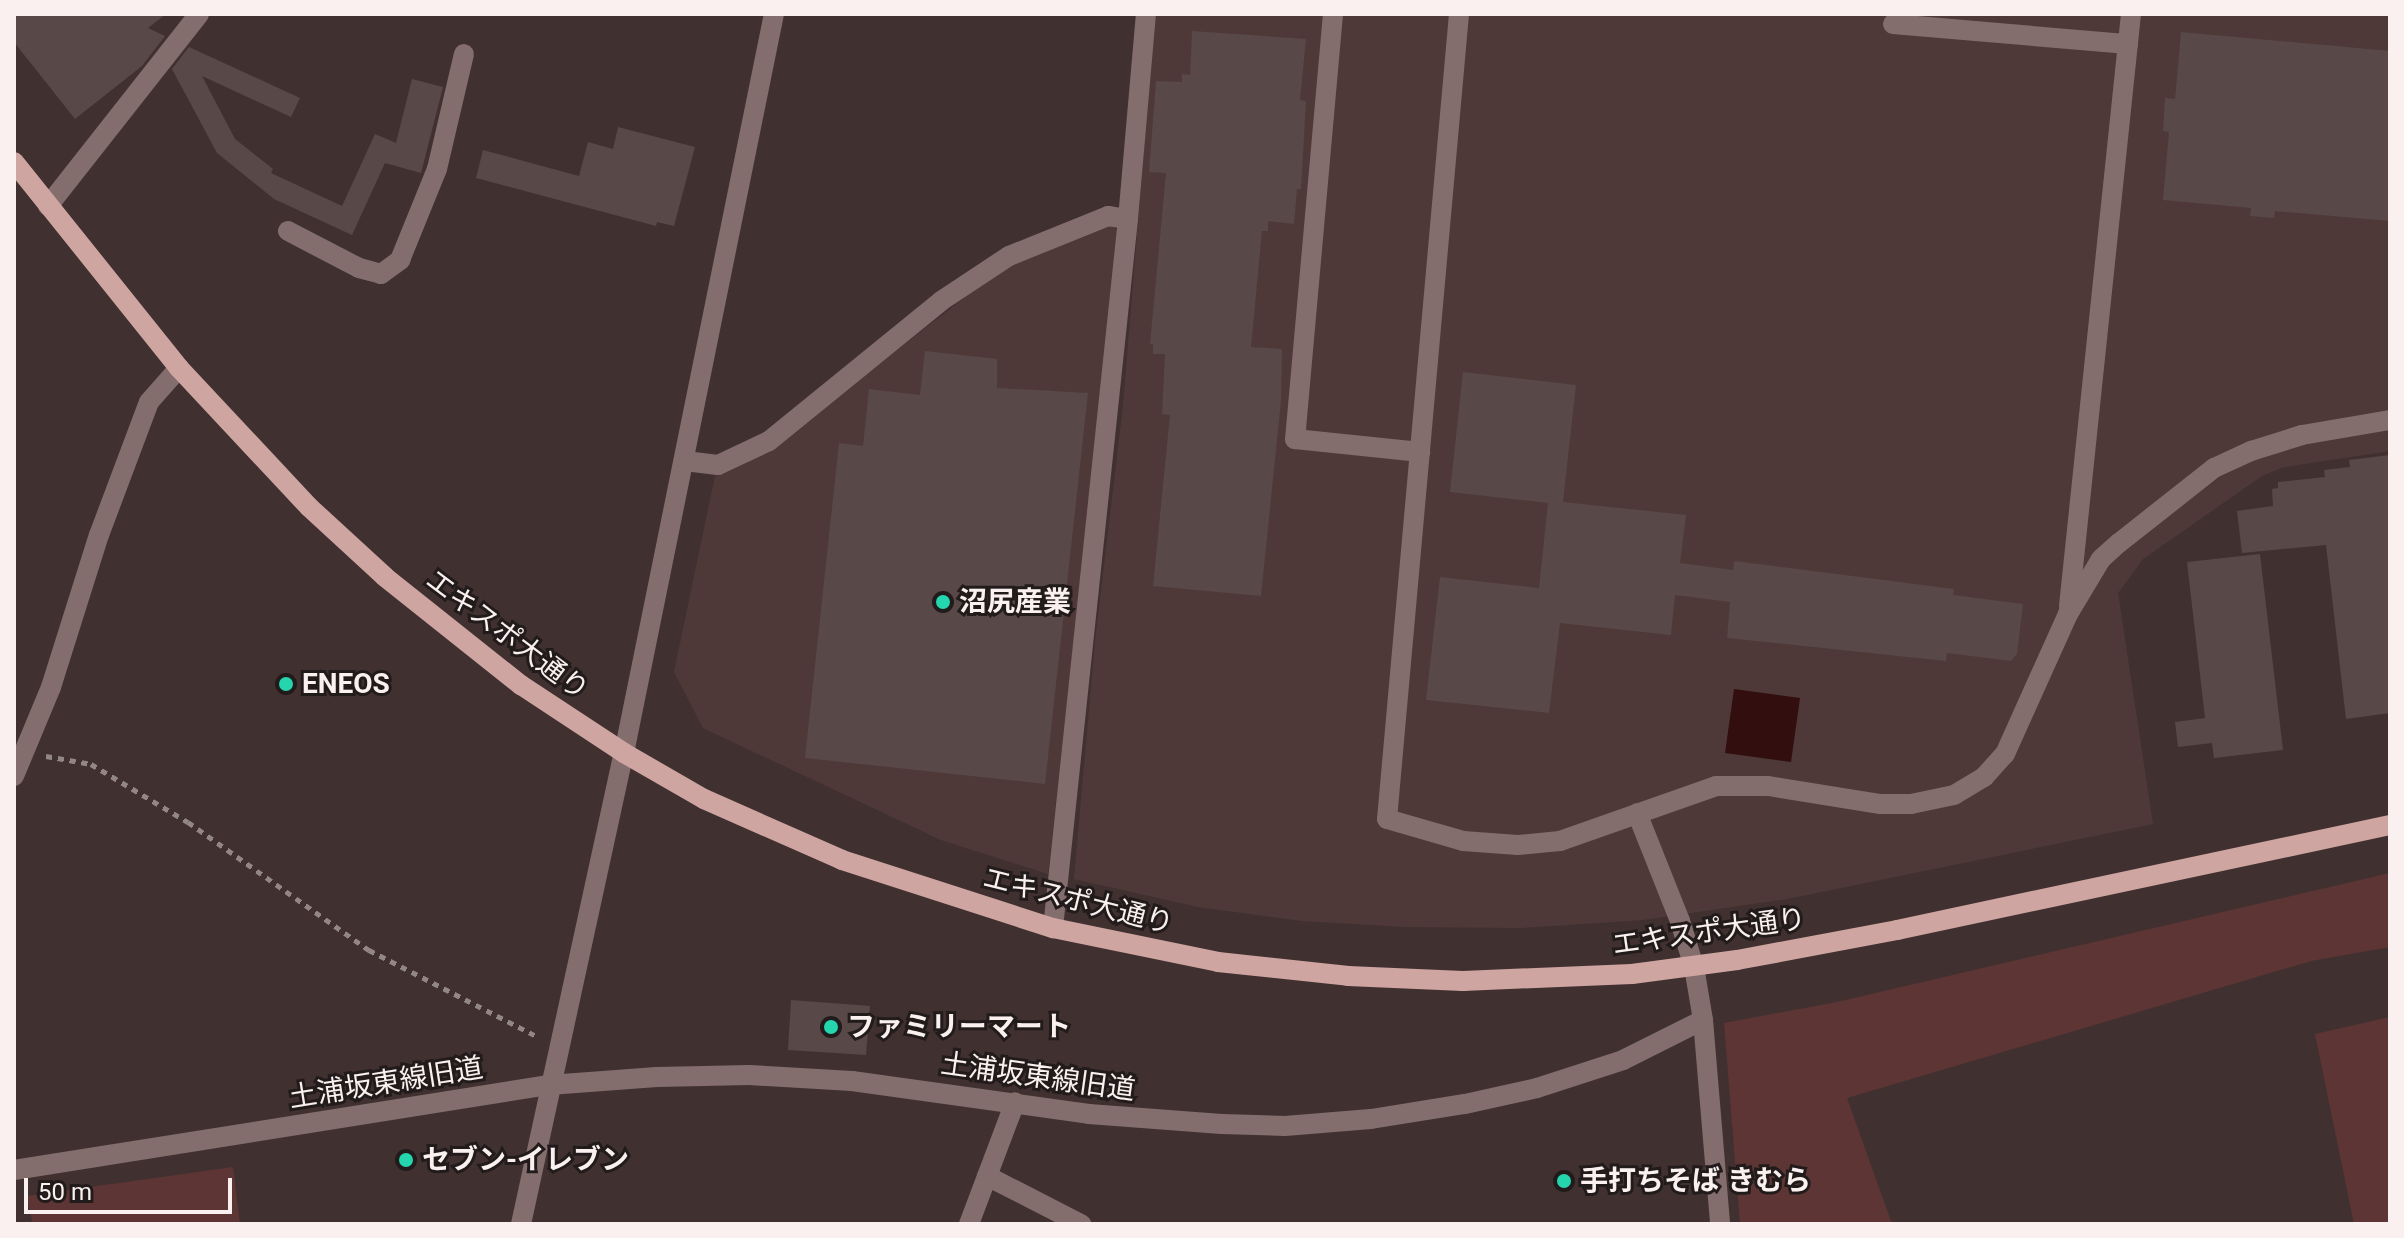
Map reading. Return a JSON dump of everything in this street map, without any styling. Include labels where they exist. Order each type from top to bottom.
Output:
[{"type":"main road","name":"エキスポ大通り","points":[[14,162],[179,368],[309,507],[385,577],[521,685],[624,753],[704,799],[842,860],[1053,928],[1218,962],[1348,976],[1478,980],[1610,976],[1694,967],[1897,930],[2390,825]]},
{"type":"street","points":[[48,206],[199,14]]},
{"type":"street","points":[[521,1224],[624,753],[774,14]]},
{"type":"street","points":[[1053,928],[1128,219],[1146,14]]},
{"type":"street","points":[[1333,14],[1295,439],[1420,452]]},
{"type":"street","points":[[1459,14],[1387,819],[1463,841],[1518,845],[1560,841],[1716,786],[1768,786],[1881,804],[1911,804],[1954,795],[1984,777],[2005,754],[2068,614],[2101,559],[2214,468],[2251,451],[2302,435],[2390,420]]},
{"type":"street","points":[[2068,614],[2131,14]]},
{"type":"street","points":[[1893,24],[2128,44]]},
{"type":"street","points":[[288,231],[359,268],[381,274],[400,260],[437,169],[464,54]]},
{"type":"street","points":[[685,461],[718,465],[769,441],[941,301],[1009,256],[1108,216],[1128,219]]},
{"type":"street","points":[[14,776],[51,687],[99,535],[149,402],[179,368]]},
{"type":"street","points":[[1637,813],[1694,967],[1703,1020],[1720,1224]]},
{"type":"street","name":"土浦坂東線旧道","points":[[14,1170],[549,1085],[657,1077],[749,1075],[852,1081],[1089,1114],[1222,1124],[1285,1126],[1371,1119],[1465,1104],[1537,1088],[1623,1060],[1703,1020]]},
{"type":"street","points":[[969,1224],[1015,1102]]},
{"type":"street","points":[[987,1176],[1081,1224]]},
{"type":"path","points":[[26,751],[91,764],[188,822],[369,950],[558,1047]]},
{"type":"shaded area","points":[[1155,14],[2390,14],[2390,451],[2284,467],[2262,476],[2143,559],[2118,593],[2153,824],[1787,899],[1643,920],[1521,928],[1405,927],[1302,921],[1198,907],[1074,879],[1095,642],[1123,406]]},
{"type":"shaded area","points":[[1108,223],[1119,231],[1048,874],[941,840],[703,728],[674,672],[715,476],[772,448],[1006,265]]},
{"type":"shaded area","points":[[1734,689],[1800,698],[1791,762],[1725,753]]},
{"type":"shaded area","points":[[2390,873],[2390,947],[2311,961],[1847,1098],[1892,1224],[1740,1224],[1724,1023],[1837,1002]]},
{"type":"shaded area","points":[[2390,1017],[2390,1224],[2354,1224],[2315,1034]]},
{"type":"shaded area","points":[[233,1167],[240,1224],[33,1224],[26,1196]]},
{"type":"building","points":[[14,14],[166,14],[148,28],[165,36],[142,66],[75,119],[14,42]]},
{"type":"building","points":[[1192,31],[1306,39],[1300,100],[1306,101],[1301,189],[1297,189],[1294,224],[1268,221],[1268,231],[1262,231],[1251,347],[1282,349],[1281,401],[1261,596],[1153,586],[1170,415],[1162,414],[1165,354],[1153,354],[1153,344],[1150,344],[1166,173],[1149,172],[1156,81],[1182,82],[1182,74],[1190,75]]},
{"type":"building","points":[[2181,32],[2390,51],[2390,221],[2275,211],[2274,218],[2250,216],[2251,208],[2163,200],[2169,132],[2163,131],[2165,98],[2175,99]]},
{"type":"building","points":[[189,47],[300,98],[291,117],[202,76],[235,139],[273,169],[271,173],[342,206],[375,134],[396,143],[412,79],[443,87],[421,173],[385,163],[352,235],[274,199],[217,153],[172,69]]},
{"type":"building","points":[[618,127],[695,147],[674,226],[657,222],[656,226],[476,178],[483,150],[579,176],[588,142],[613,149]]},
{"type":"building","name":"沼尻産業","points":[[925,351],[997,359],[997,388],[1088,393],[1045,784],[805,758],[839,443],[863,446],[869,389],[920,395]]},
{"type":"building","points":[[1463,372],[1576,385],[1563,502],[1686,515],[1680,563],[1733,570],[1734,561],[1954,589],[1953,595],[2023,604],[2017,654],[2011,661],[1947,653],[1946,661],[1727,638],[1730,602],[1675,595],[1671,635],[1560,623],[1549,713],[1426,700],[1440,577],[1539,588],[1548,503],[1450,492]]},
{"type":"building","points":[[2390,455],[2390,713],[2346,719],[2326,545],[2242,553],[2237,511],[2273,506],[2272,489],[2278,488],[2278,482],[2325,477],[2324,470],[2350,467],[2349,460]]},
{"type":"building","points":[[2260,554],[2283,750],[2214,758],[2212,743],[2178,747],[2175,722],[2205,718],[2187,562]]},
{"type":"building","points":[[791,1000],[870,1006],[866,1055],[788,1050]]},
{"type":"place","name":"沼尻産業","points":[[943,602]]},
{"type":"place","name":"ENEOS","points":[[286,684]]},
{"type":"place","name":"ファミリーマート","points":[[831,1027]]},
{"type":"place","name":"セブン-イレブン","points":[[406,1160]]},
{"type":"place","name":"手打ちそば きむら","points":[[1564,1181]]}]
